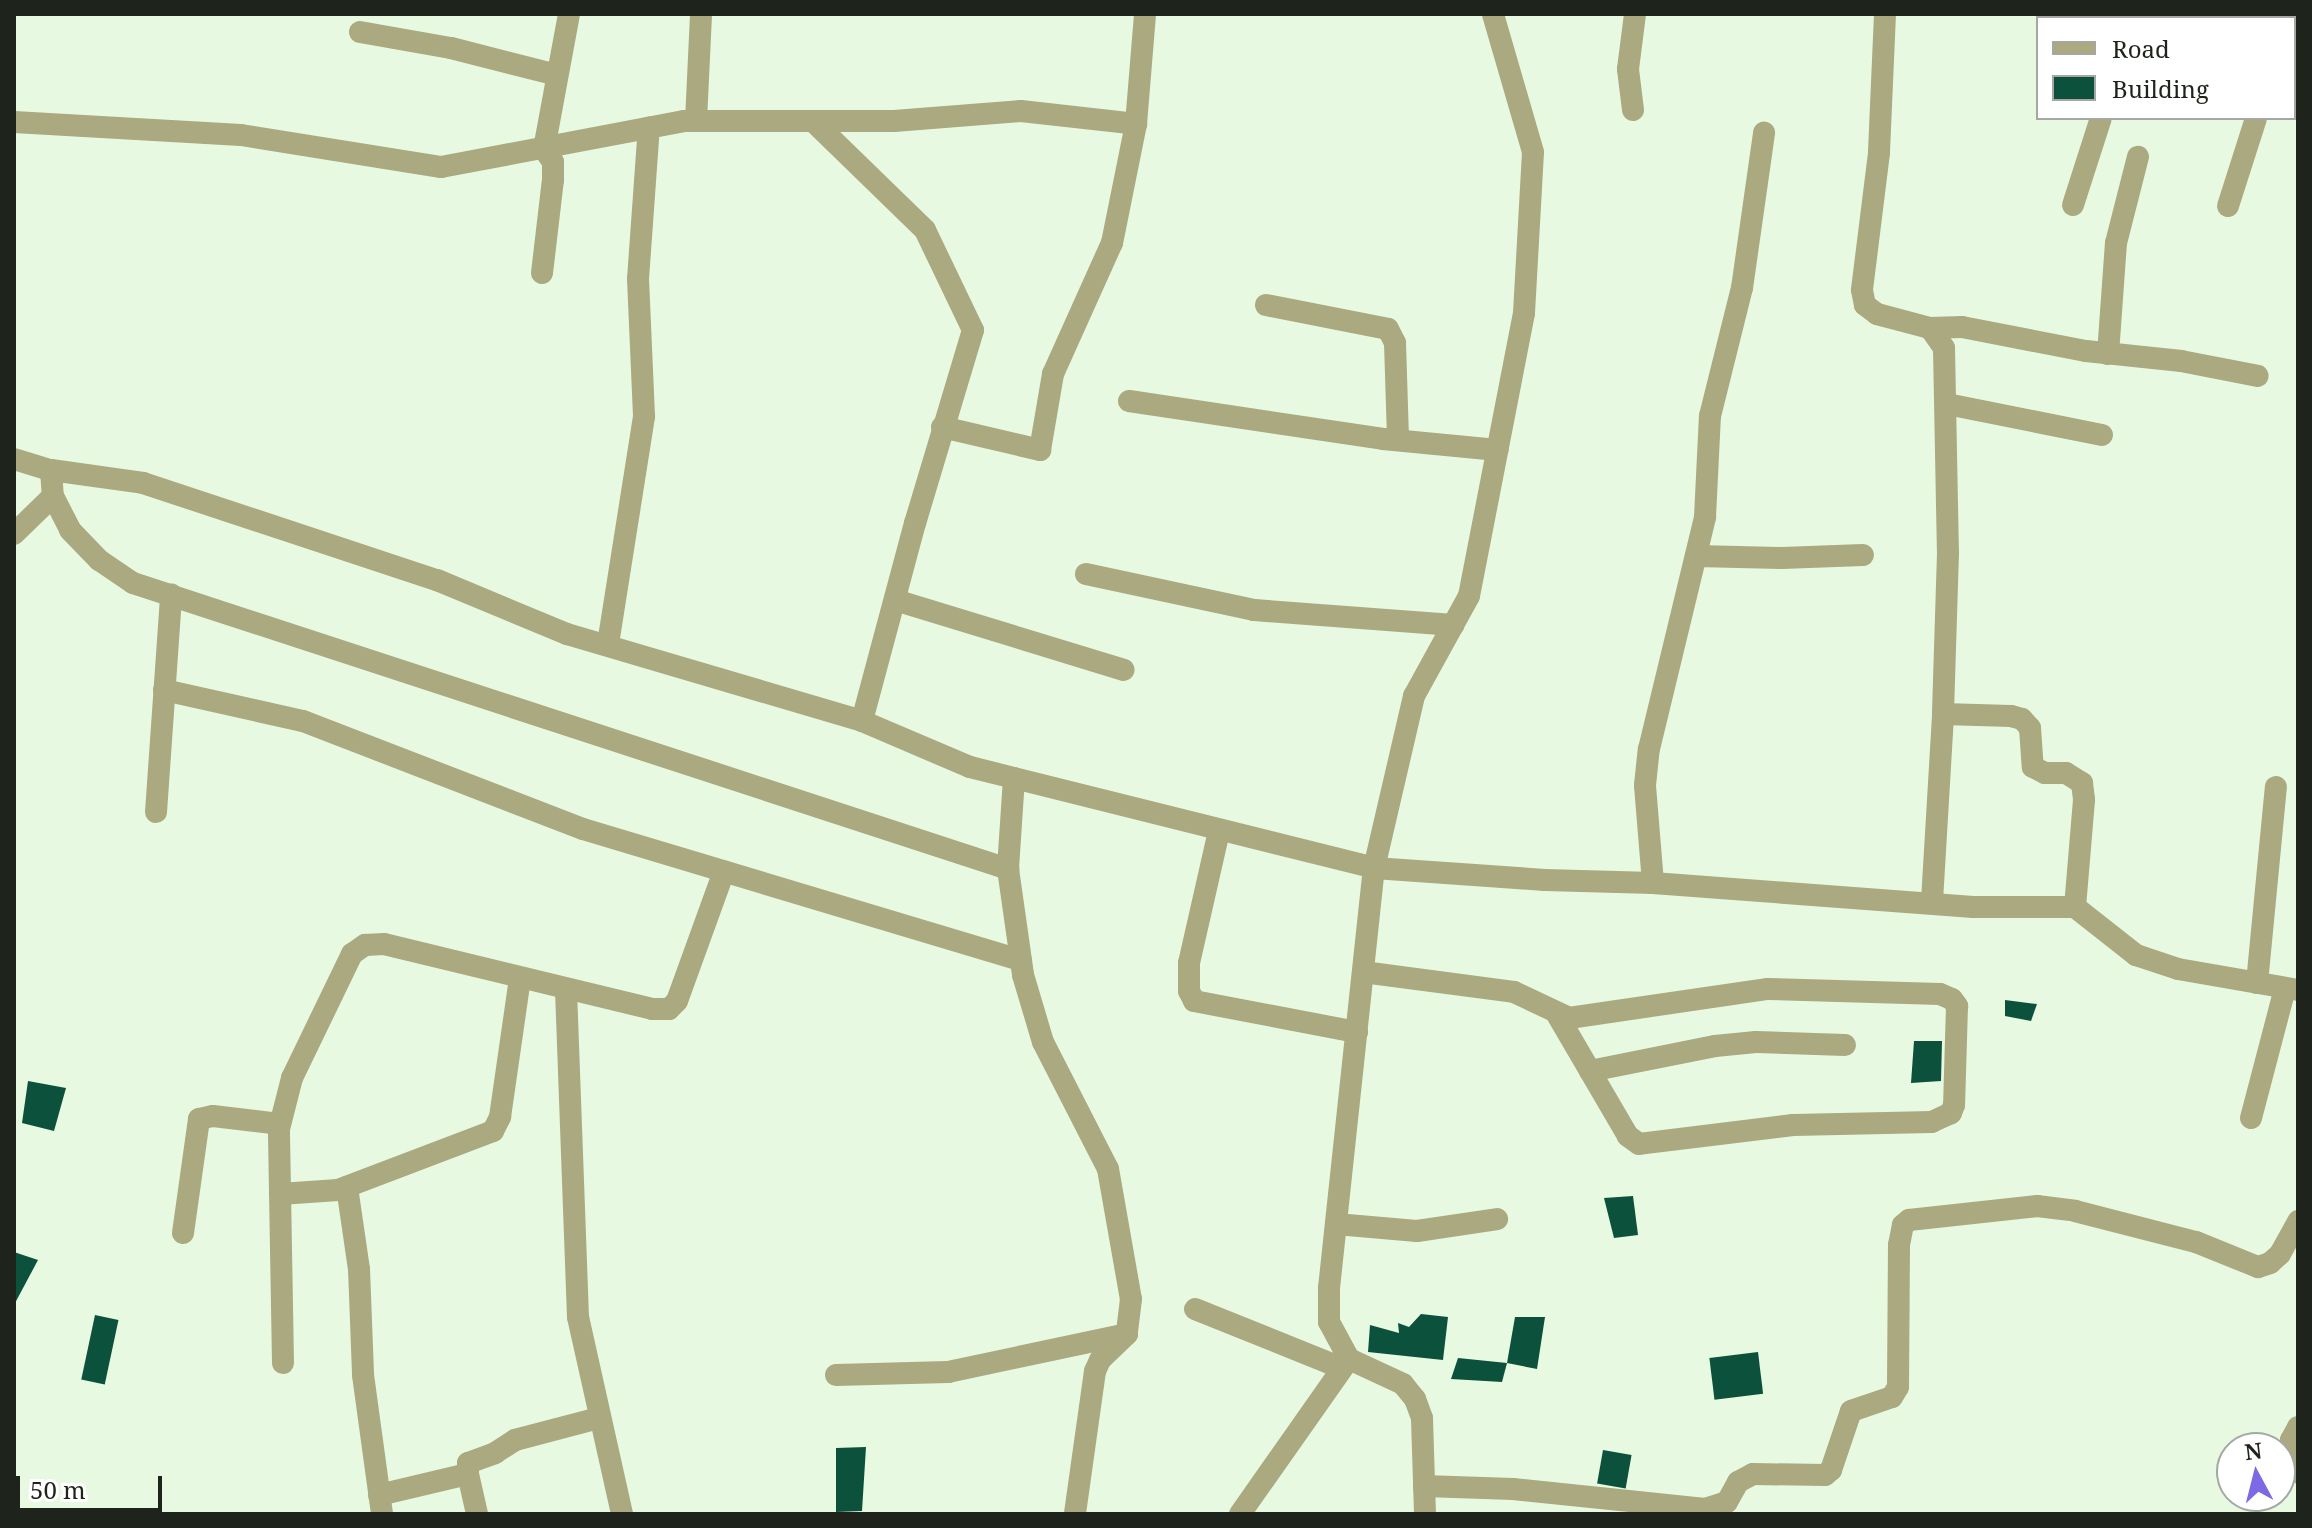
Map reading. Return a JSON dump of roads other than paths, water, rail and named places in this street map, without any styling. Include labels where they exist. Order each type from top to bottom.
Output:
[{"type":"street","points":[[542,273],[553,162],[544,149],[569,14]]},
{"type":"street","points":[[696,121],[701,14]]},
{"type":"street","points":[[942,427],[1040,450],[1053,374],[1112,243],[1136,124],[1145,14]]},
{"type":"street","points":[[1345,1364],[1329,1322],[1329,1288],[1374,868],[1414,696],[1469,596],[1524,313],[1533,152],[1493,14]]},
{"type":"street","points":[[1633,110],[1628,69],[1635,14]]},
{"type":"street","points":[[1885,14],[1879,153],[1862,290],[1865,305],[1877,314],[1930,328],[1962,327],[2108,354],[2181,361],[2258,376]]},
{"type":"street","points":[[360,32],[451,48],[557,75]]},
{"type":"street","points":[[14,122],[241,135],[441,167],[649,127],[696,121],[894,121],[1021,111],[1136,124]]},
{"type":"street","points":[[2073,205],[2100,120]]},
{"type":"street","points":[[2228,206],[2255,120]]},
{"type":"street","points":[[813,121],[925,230],[973,330],[942,427],[862,721]]},
{"type":"street","points":[[608,644],[644,416],[638,279],[649,127]]},
{"type":"street","points":[[1653,883],[1645,785],[1649,749],[1705,517],[1710,416],[1742,288],[1764,133]]},
{"type":"street","points":[[2108,354],[2116,243],[2138,157]]},
{"type":"street","points":[[1266,305],[1388,329],[1395,343],[1398,440]]},
{"type":"street","points":[[1930,328],[1944,348],[1948,553],[1932,901]]},
{"type":"street","points":[[1129,401],[1398,440],[1497,450]]},
{"type":"street","points":[[1947,404],[2102,435]]},
{"type":"street","points":[[14,459],[51,470],[143,483],[437,580],[567,634],[862,721],[970,767],[1374,868],[1932,901],[1973,907],[2075,907],[2136,955],[2178,969],[2291,989],[2251,1118]]},
{"type":"street","points":[[51,470],[53,496],[70,530],[99,560],[133,583],[1008,869]]},
{"type":"street","points":[[14,534],[53,496]]},
{"type":"street","points":[[1696,556],[1782,558],[1863,555]]},
{"type":"street","points":[[1086,574],[1254,610],[1453,625]]},
{"type":"street","points":[[156,812],[171,595]]},
{"type":"street","points":[[895,600],[1124,670]]},
{"type":"street","points":[[164,690],[303,721],[583,829],[1021,960]]},
{"type":"street","points":[[1943,714],[2022,719],[2030,728],[2033,767],[2045,773],[2066,773],[2082,783],[2084,800],[2075,907]]},
{"type":"street","points":[[1014,778],[1008,869],[1021,960],[1043,1042],[1108,1169],[1131,1299],[1127,1334],[1100,1360],[1095,1371],[1075,1514]]},
{"type":"street","points":[[2257,983],[2276,787]]},
{"type":"street","points":[[1219,831],[1189,963],[1189,991],[1194,1001],[1357,1032]]},
{"type":"street","points":[[283,1363],[280,1124],[292,1078],[352,954],[365,945],[384,944],[566,990],[652,1009],[669,1009],[677,1001],[724,871]]},
{"type":"street","points":[[1363,972],[1514,992],[1558,1016],[1595,1017],[1768,989],[1940,994],[1952,999],[1957,1006],[1954,1105],[1951,1113],[1932,1122],[1793,1125],[1639,1144],[1628,1136],[1558,1016]]},
{"type":"street","points":[[280,1194],[347,1187],[493,1131],[500,1117],[520,979]]},
{"type":"street","points":[[566,990],[578,1317],[622,1514]]},
{"type":"street","points":[[1590,1071],[1742,1043],[1788,1041],[1845,1045]]},
{"type":"street","points":[[183,1233],[199,1119],[213,1116],[280,1124]]},
{"type":"street","points":[[347,1187],[359,1269],[363,1375],[381,1504],[468,1474]]},
{"type":"street","points":[[1424,1486],[1543,1491],[1705,1509],[1727,1502],[1738,1482],[1753,1474],[1825,1475],[1831,1470],[1851,1411],[1892,1397],[1898,1387],[1899,1245],[1903,1225],[1909,1220],[2037,1206],[2075,1211],[2196,1242],[2258,1267],[2270,1263],[2280,1254],[2298,1221]]},
{"type":"street","points":[[1336,1224],[1417,1231],[1497,1219]]},
{"type":"street","points":[[1195,1309],[1403,1384],[1415,1399],[1422,1418],[1425,1514]]},
{"type":"street","points":[[836,1375],[948,1372],[1127,1334]]},
{"type":"street","points":[[1240,1514],[1345,1364]]},
{"type":"street","points":[[477,1514],[468,1463],[495,1453],[515,1440],[599,1418]]},
{"type":"street","points":[[2298,1427],[2291,1440],[2289,1458],[2298,1473]]}]
